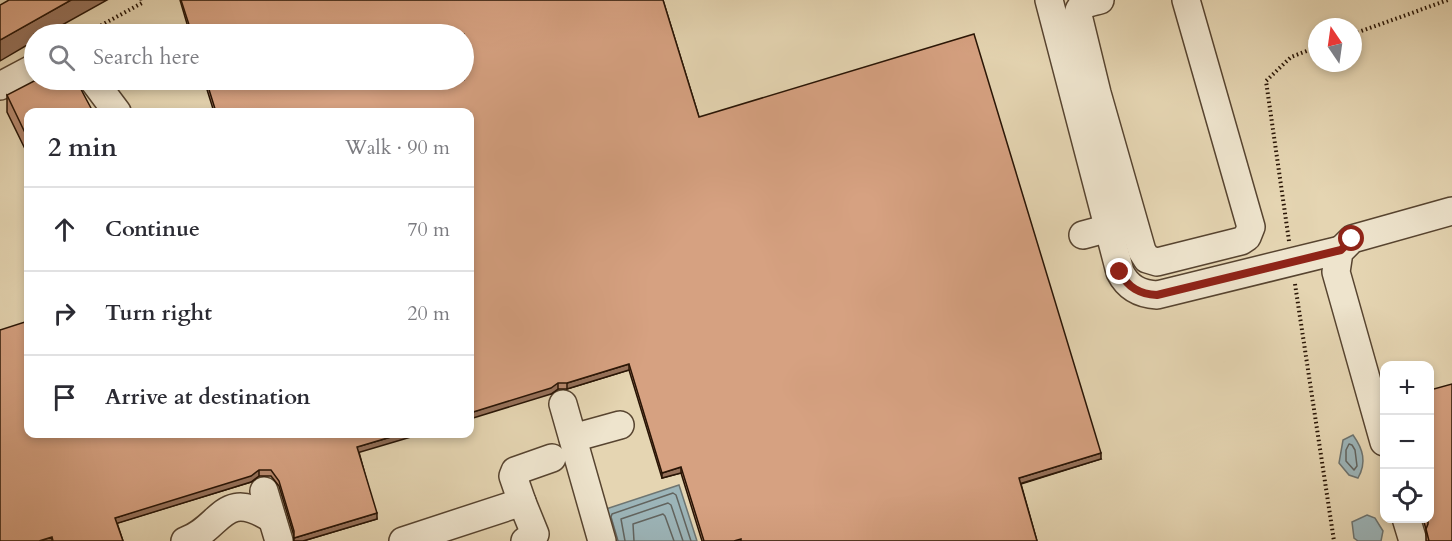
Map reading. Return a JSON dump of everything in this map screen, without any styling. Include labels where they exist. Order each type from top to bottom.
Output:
[{"type":"lane","points":[[1049,0],[1086,96],[1110,185],[1142,251],[1151,261],[1157,262],[1241,241],[1250,232],[1249,220],[1186,0]]},
{"type":"lane","points":[[1086,96],[1078,15],[1082,5],[1100,0]]},
{"type":"lane","points":[[0,86],[24,73]]},
{"type":"lane","points":[[100,90],[114,108]]},
{"type":"lane","points":[[1110,185],[1109,228],[1124,279],[1135,290],[1157,295],[1341,250],[1352,239],[1452,211]]},
{"type":"lane","points":[[1083,235],[1109,228]]},
{"type":"lane","points":[[1341,250],[1336,272],[1380,428]]},
{"type":"lane","points":[[563,404],[602,541]]},
{"type":"lane","points":[[573,438],[620,425]]},
{"type":"lane","points":[[525,541],[535,534],[513,477],[515,471],[552,458]]},
{"type":"lane","points":[[264,491],[275,530]]},
{"type":"lane","points":[[404,541],[522,502]]},
{"type":"lane","points":[[185,541],[198,537],[221,513],[243,506],[260,511],[275,530]]},
{"type":"lane","points":[[1407,523],[1413,541]]},
{"type":"path","points":[[103,24],[142,3],[141,0]]},
{"type":"path","points":[[1362,31],[1448,0]]},
{"type":"water","points":[[1353,435],[1363,456],[1358,478],[1349,475],[1339,463],[1343,440]]},
{"type":"water","points":[[679,485],[697,541],[613,541],[603,510]]},
{"type":"water","points":[[1367,515],[1375,518],[1383,531],[1381,541],[1358,541],[1354,538],[1352,522]]},
{"type":"building","points":[[9,0],[71,0],[28,24],[24,24],[24,26],[0,40],[0,5]]},
{"type":"building","points":[[181,0],[663,0],[699,117],[974,34],[1101,453],[1019,478],[1037,541],[741,541],[741,539],[704,541],[681,467],[662,473],[629,364],[567,383],[558,383],[551,388],[474,412],[474,108],[215,108],[209,90],[474,90],[474,24],[189,24]]},
{"type":"building","points":[[24,86],[24,90],[81,90],[91,108],[24,108],[24,131],[7,95]]},
{"type":"building","points":[[24,322],[24,438],[387,438],[357,447],[377,513],[294,538],[279,481],[271,470],[259,470],[251,476],[115,518],[123,541],[53,541],[52,537],[39,541],[0,541],[0,330]]},
{"type":"building","points":[[1452,384],[1452,541],[1429,541],[1426,529],[1428,523],[1434,523],[1434,389]]},
{"type":"route","points":[[1120,272],[1135,290],[1157,295],[1341,250],[1352,239]]}]
